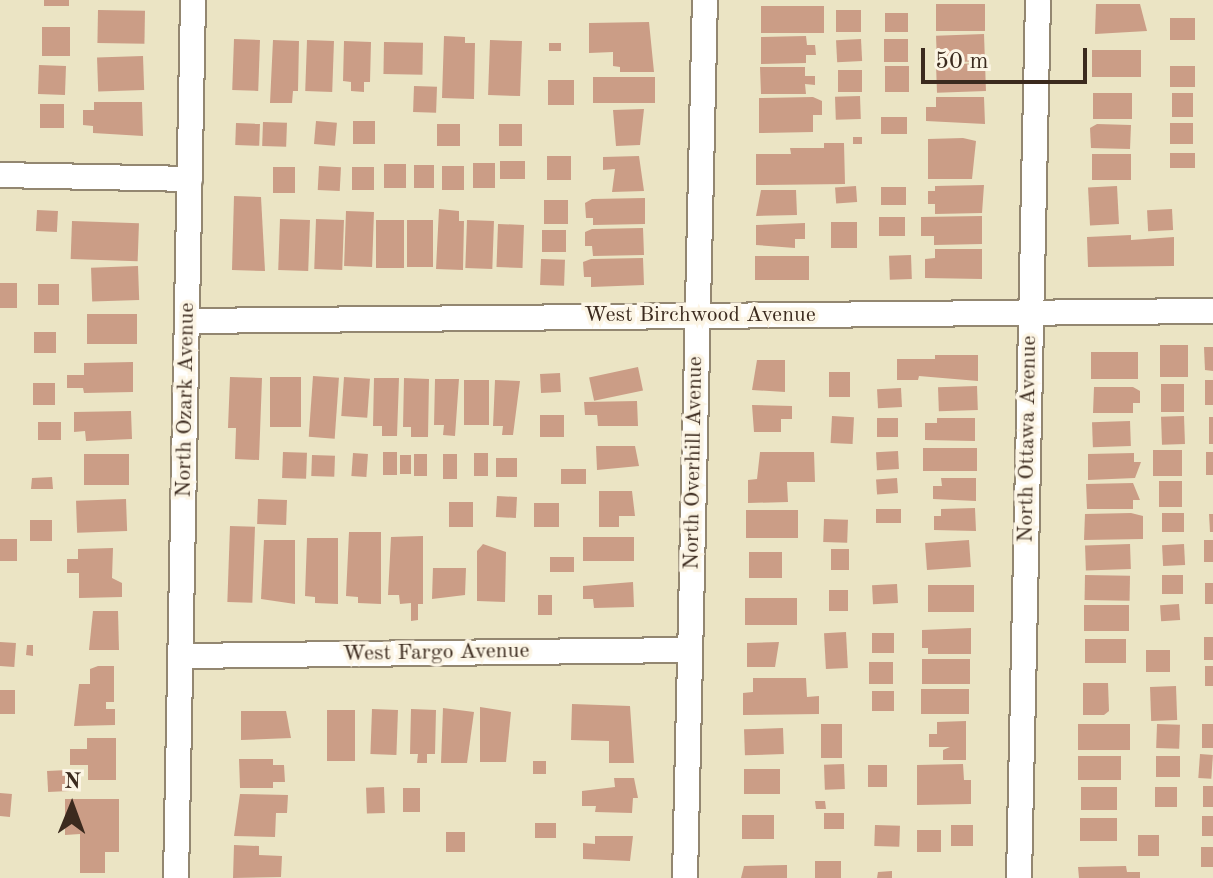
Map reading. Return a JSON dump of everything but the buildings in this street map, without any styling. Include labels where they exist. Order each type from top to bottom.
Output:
[{"type":"street","name":"North Ozark Avenue","points":[[176,878],[193,0]]},
{"type":"street","name":"North Overhill Avenue","points":[[685,878],[705,0]]},
{"type":"street","name":"North Ottawa Avenue","points":[[1019,878],[1038,0]]},
{"type":"street","points":[[0,175],[190,179]]},
{"type":"street","name":"West Birchwood Avenue","points":[[187,321],[1213,311]]},
{"type":"street","name":"West Fargo Avenue","points":[[181,656],[690,650]]}]
